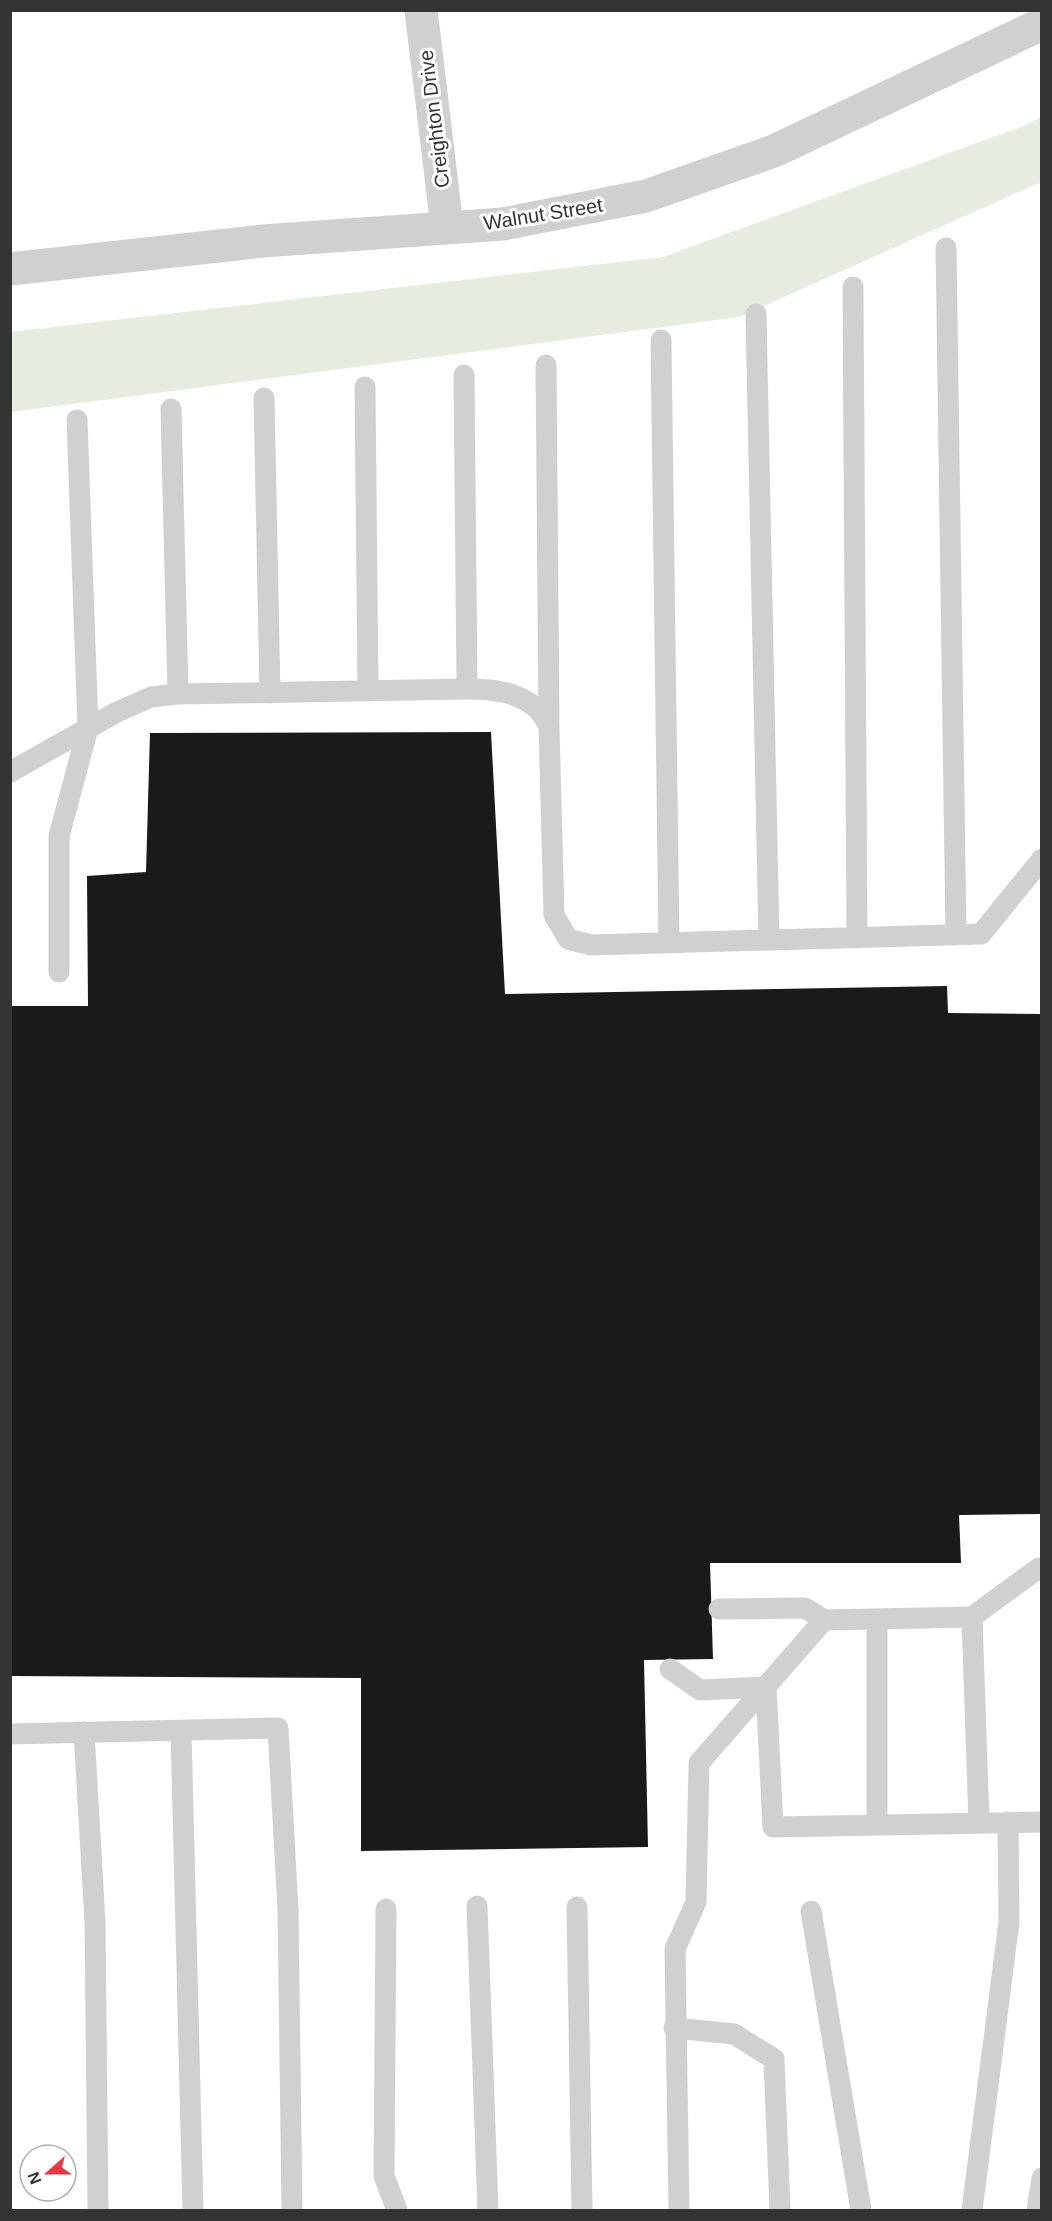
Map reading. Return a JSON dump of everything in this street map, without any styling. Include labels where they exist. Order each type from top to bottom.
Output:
[{"type":"street","name":"Creighton Drive","points":[[421,10],[447,228]]},
{"type":"street","name":"Walnut Street","points":[[10,269],[263,241],[503,224],[646,196],[774,151],[1041,24]]},
{"type":"lane","points":[[946,248],[956,935]]},
{"type":"lane","points":[[854,287],[857,938]]},
{"type":"lane","points":[[756,314],[769,940]]},
{"type":"lane","points":[[661,340],[669,943]]},
{"type":"lane","points":[[546,366],[549,726],[554,915],[568,939],[591,945],[981,934],[1041,859]]},
{"type":"lane","points":[[464,375],[467,689]]},
{"type":"lane","points":[[365,387],[368,691]]},
{"type":"lane","points":[[264,398],[270,693]]},
{"type":"lane","points":[[171,409],[178,694]]},
{"type":"lane","points":[[59,972],[59,836],[88,728],[77,420]]},
{"type":"lane","points":[[10,772],[117,712],[151,697],[178,694],[491,689],[510,694],[536,707],[549,726]]},
{"type":"lane","points":[[719,1609],[806,1608],[824,1620],[972,1617],[1041,1568]]},
{"type":"lane","points":[[972,1617],[979,1823]]},
{"type":"lane","points":[[877,1619],[877,1825]]},
{"type":"lane","points":[[679,2211],[674,2028],[675,1950],[696,1902],[699,1763],[824,1620]]},
{"type":"lane","points":[[670,1669],[700,1690],[766,1687]]},
{"type":"lane","points":[[766,1687],[773,1827],[1041,1822]]},
{"type":"lane","points":[[10,1734],[278,1728],[288,1910],[292,2211]]},
{"type":"lane","points":[[181,1730],[194,2211]]},
{"type":"lane","points":[[84,1732],[95,1922],[98,2211]]},
{"type":"lane","points":[[972,2211],[1009,1922],[1008,1822]]},
{"type":"lane","points":[[477,1906],[488,2211]]},
{"type":"lane","points":[[576,1907],[582,2211]]},
{"type":"lane","points":[[386,1909],[384,2176],[397,2211]]},
{"type":"lane","points":[[811,1911],[861,2211]]},
{"type":"lane","points":[[674,2028],[734,2034],[774,2059],[780,2211]]},
{"type":"lane","points":[[1037,2211],[1041,2178]]},
{"type":"shaded area","points":[[1041,117],[1041,182],[739,317],[11,412],[10,332],[663,257],[1026,125]]},
{"type":"building","points":[[491,732],[505,994],[947,986],[948,1013],[1042,1014],[1042,1514],[959,1515],[961,1563],[710,1563],[713,1659],[644,1660],[648,1847],[361,1851],[361,1678],[10,1676],[10,1006],[88,1006],[87,876],[146,872],[150,733]]}]
